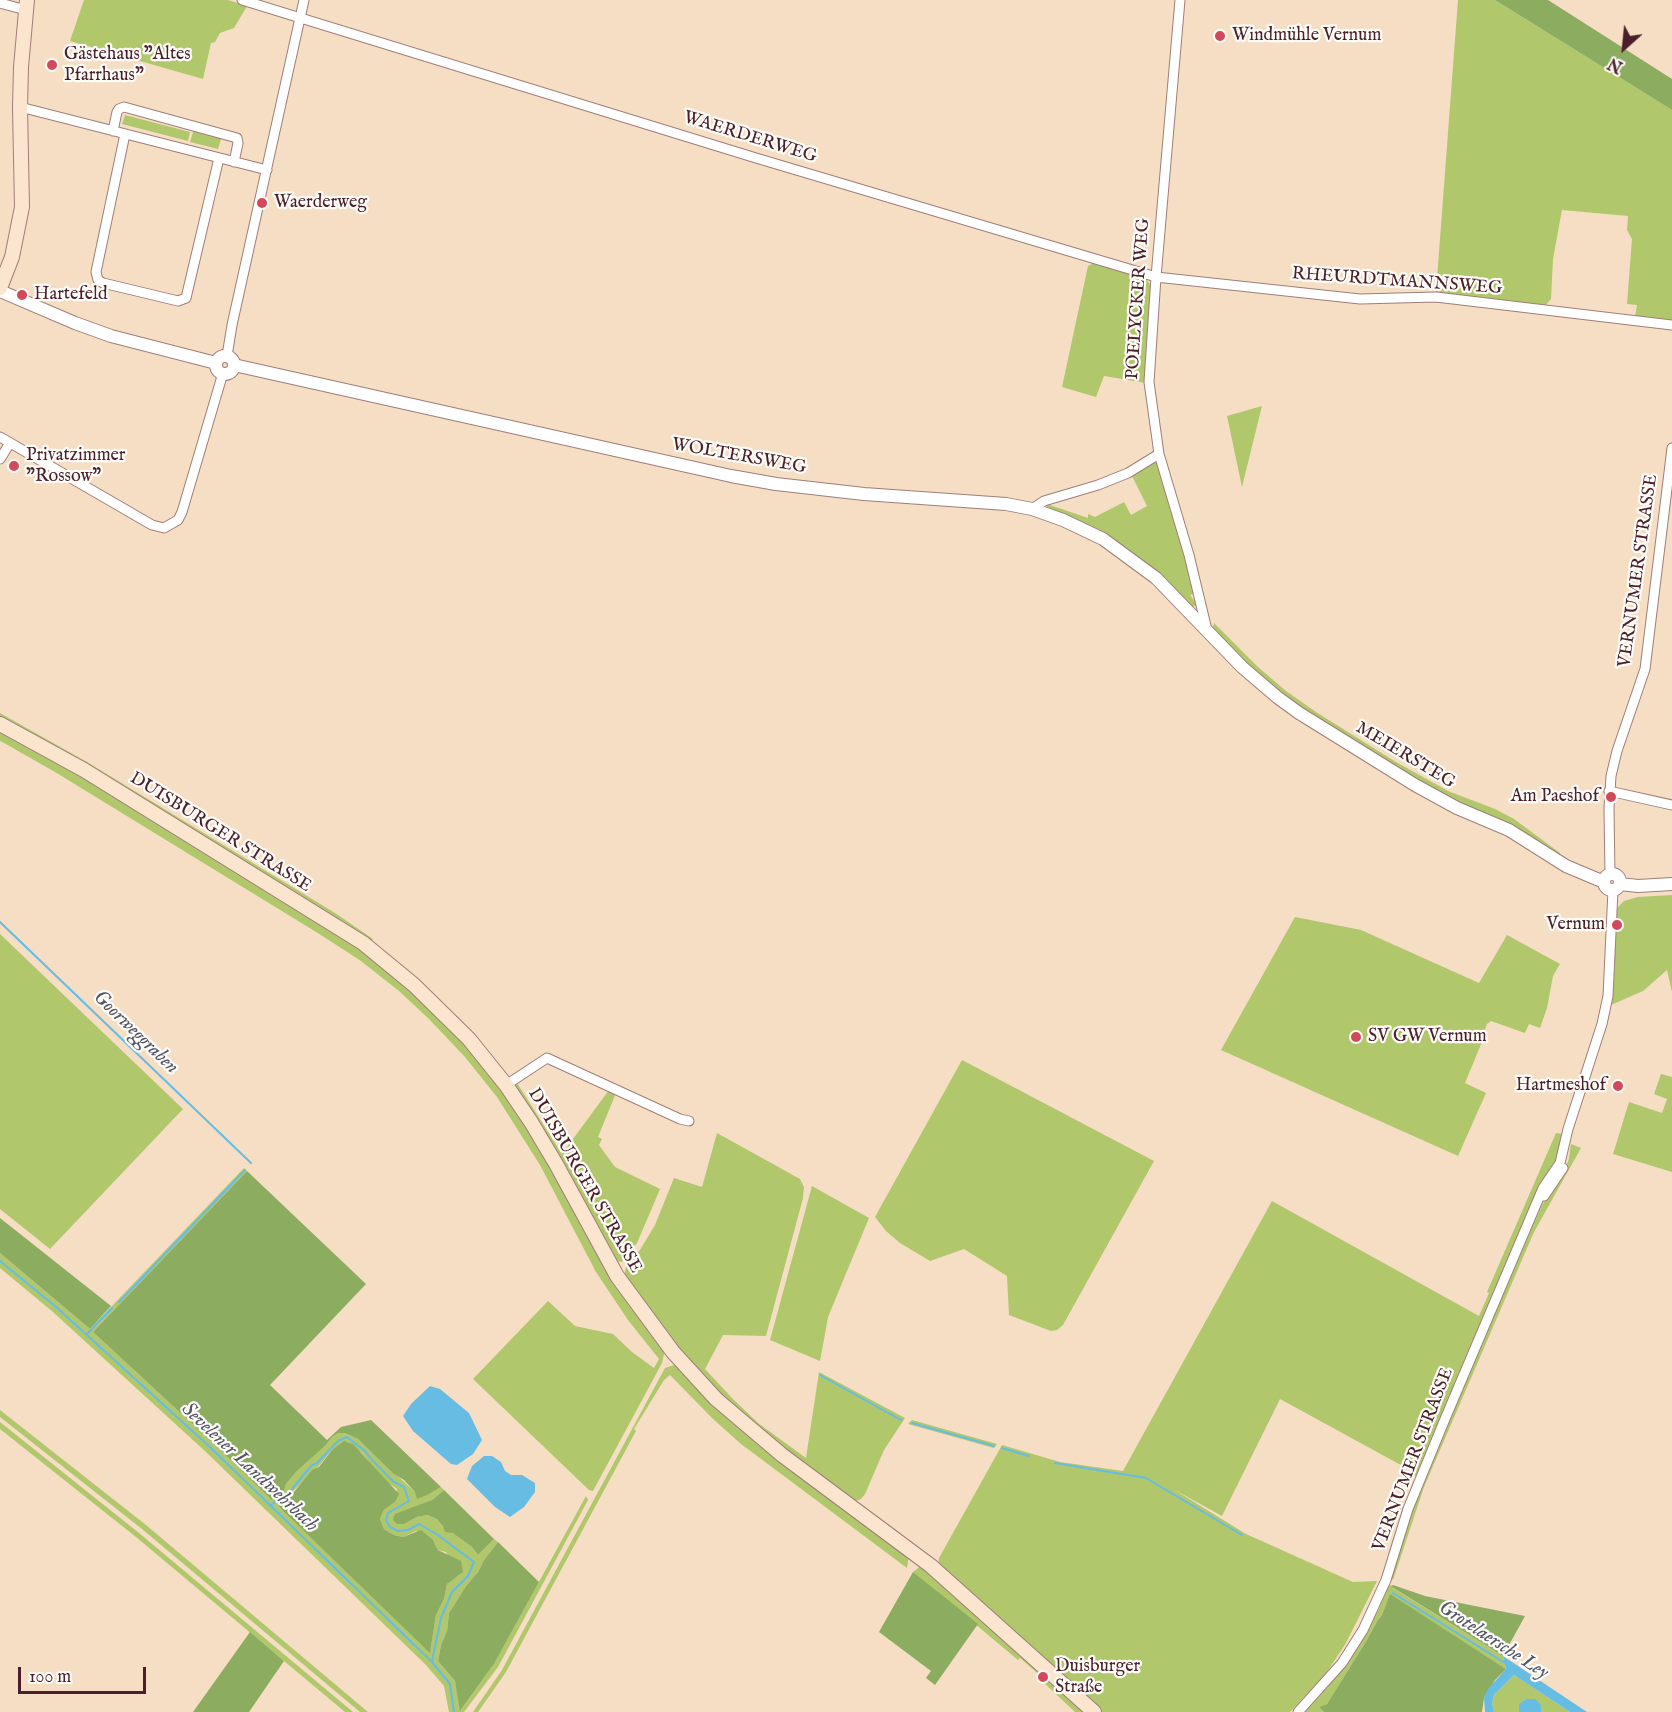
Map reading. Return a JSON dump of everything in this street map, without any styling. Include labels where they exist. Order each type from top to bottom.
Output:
[{"type":"main road","points":[[0,290],[12,257],[22,207],[20,107],[27,5]]},
{"type":"main road","name":"DUISBURGER STRASSE","points":[[0,724],[84,770],[363,943],[414,985],[461,1031],[506,1084],[556,1164],[616,1276],[673,1352],[716,1400],[782,1455],[931,1566],[1094,1712]]},
{"type":"street","name":"WAERDERWEG","points":[[242,0],[756,159],[1156,277]]},
{"type":"street","points":[[0,437],[152,525],[164,528],[178,520],[225,364],[304,0]]},
{"type":"street","name":"POELYCKER WEG","points":[[1180,0],[1149,382],[1159,454],[1189,555],[1207,630]]},
{"type":"street","points":[[0,3],[27,5]]},
{"type":"street","points":[[20,107],[267,170]]},
{"type":"street","points":[[112,131],[117,112],[124,107],[237,138],[234,162]]},
{"type":"street","points":[[125,134],[96,272],[98,280],[103,283],[178,301],[186,298],[219,159]]},
{"type":"street","name":"RHEURDTMANNSWEG","points":[[1156,277],[1360,299],[1436,297],[1672,325]]},
{"type":"street","name":"WOLTERSWEG","points":[[0,290],[111,336],[225,364],[644,457],[776,484],[864,494],[996,503],[1032,509],[1103,538],[1128,555],[1156,578],[1207,630]]},
{"type":"street","points":[[0,459],[10,443]]},
{"type":"street","name":"VERNUMER STRASSE","points":[[1298,1712],[1342,1663],[1362,1630],[1386,1580],[1408,1509],[1444,1419],[1538,1205],[1564,1166],[1568,1129],[1602,1023],[1608,996],[1612,883],[1609,791],[1615,758],[1645,669],[1672,448]]},
{"type":"street","points":[[1032,509],[1044,501],[1098,485],[1128,473],[1159,454]]},
{"type":"street","name":"MEIERSTEG","points":[[1207,630],[1242,667],[1277,697],[1415,785],[1457,808],[1509,830],[1566,866],[1612,883],[1638,886],[1672,884]]},
{"type":"street","points":[[1609,791],[1672,805]]},
{"type":"street","points":[[506,1084],[547,1058],[681,1119],[689,1120]]},
{"type":"green space","points":[[84,0],[228,0],[247,6],[234,28],[220,33],[215,42],[211,43],[203,79],[70,41]]},
{"type":"green space","points":[[1458,0],[1495,0],[1672,110],[1672,321],[1635,317],[1637,305],[1627,304],[1632,239],[1627,230],[1628,216],[1562,210],[1553,259],[1551,299],[1546,305],[1436,292]]},
{"type":"green space","points":[[1495,0],[1548,0],[1672,79],[1672,110]]},
{"type":"green space","points":[[125,115],[190,132],[188,141],[122,124]]},
{"type":"green space","points":[[194,129],[222,136],[218,149],[190,142]]},
{"type":"green space","points":[[1094,263],[1146,279],[1152,287],[1145,362],[1146,383],[1104,376],[1096,397],[1062,387],[1088,266]]},
{"type":"green space","points":[[1262,406],[1242,487],[1227,416]]},
{"type":"green space","points":[[1155,462],[1160,465],[1185,556],[1194,594],[1190,595],[1198,605],[1190,608],[1166,583],[1047,510],[1047,504],[1088,518],[1088,514],[1095,517],[1124,502],[1131,515],[1147,506],[1131,474]]},
{"type":"green space","points":[[1214,623],[1258,667],[1316,712],[1396,762],[1448,791],[1514,819],[1560,855],[1557,857],[1517,829],[1492,816],[1459,804],[1422,785],[1278,693],[1212,631]]},
{"type":"green space","points":[[0,713],[87,762],[335,913],[373,939],[371,943],[0,718]]},
{"type":"green space","points":[[0,728],[61,762],[368,952],[406,984],[471,1049],[507,1093],[665,1350],[662,1363],[593,1491],[589,1490],[473,1379],[548,1301],[575,1326],[613,1334],[654,1368],[659,1359],[628,1320],[596,1272],[540,1165],[497,1097],[465,1057],[429,1019],[399,991],[361,961],[55,772],[0,741]]},
{"type":"green space","points":[[1672,895],[1672,992],[1667,970],[1643,991],[1611,1005],[1617,908],[1624,901],[1638,897]]},
{"type":"green space","name":"SV GW Vernum","points":[[1295,917],[1361,930],[1479,983],[1507,935],[1560,964],[1553,976],[1547,1008],[1540,1028],[1529,1024],[1525,1033],[1491,1021],[1487,1024],[1465,1083],[1486,1093],[1458,1156],[1221,1050]]},
{"type":"green space","points":[[0,934],[183,1109],[50,1249],[0,1209]]},
{"type":"green space","points":[[962,1060],[1154,1161],[1063,1325],[1057,1330],[1051,1331],[1009,1315],[1007,1276],[964,1249],[930,1261],[900,1243],[875,1217]]},
{"type":"green space","points":[[1661,1074],[1672,1077],[1672,1172],[1613,1154],[1629,1102],[1662,1113],[1667,1099],[1654,1094]]},
{"type":"green space","points":[[517,1083],[562,1154],[609,1090],[616,1093],[598,1137],[602,1139],[599,1145],[615,1167],[660,1189],[637,1243],[622,1262],[613,1260],[515,1088]]},
{"type":"green space","points":[[717,1133],[800,1179],[804,1187],[766,1336],[723,1335],[705,1369],[758,1423],[806,1458],[819,1372],[905,1418],[884,1450],[861,1499],[853,1502],[754,1428],[691,1366],[624,1278],[626,1267],[640,1250],[655,1225],[674,1178],[702,1187]]},
{"type":"green space","points":[[1556,1133],[1563,1134],[1560,1151],[1417,1478],[1410,1470],[1280,1399],[1222,1516],[1173,1489],[1246,1534],[1353,1582],[1377,1581],[1346,1643],[1327,1672],[1290,1712],[1101,1712],[938,1567],[939,1558],[1002,1445],[1060,1462],[1123,1471],[1272,1201],[1479,1316],[1489,1293],[1487,1292]]},
{"type":"green space","points":[[1571,1144],[1581,1148],[1534,1232],[1424,1487],[1393,1580],[1391,1577],[1414,1505],[1440,1440],[1542,1205],[1564,1174]]},
{"type":"green space","points":[[244,1168],[247,1171],[93,1332],[272,1499],[284,1491],[286,1484],[296,1472],[331,1438],[338,1433],[345,1433],[358,1439],[415,1492],[429,1494],[441,1487],[444,1490],[432,1500],[414,1508],[404,1524],[427,1515],[437,1519],[472,1547],[478,1555],[494,1539],[498,1542],[449,1613],[447,1631],[441,1645],[438,1661],[455,1681],[461,1710],[494,1664],[586,1496],[588,1500],[498,1667],[464,1712],[449,1712],[444,1686],[426,1665],[206,1452],[53,1312],[0,1268],[0,1253],[90,1329]],"holes":[[[348,1442],[362,1453],[385,1481],[397,1489],[395,1502],[384,1510],[380,1519],[384,1529],[403,1537],[416,1531],[433,1540],[438,1550],[446,1552],[460,1575],[447,1584],[444,1599],[436,1615],[430,1652],[278,1506],[332,1450]]]},
{"type":"green space","points":[[247,1171],[366,1284],[270,1385],[327,1440],[341,1427],[371,1420],[441,1487],[417,1499],[415,1492],[404,1480],[394,1474],[358,1439],[345,1433],[338,1433],[296,1472],[286,1484],[284,1491],[274,1496],[272,1500],[93,1332]]},
{"type":"green space","points":[[812,1186],[869,1218],[828,1317],[820,1361],[770,1340]]},
{"type":"green space","points":[[0,1218],[111,1306],[90,1329],[0,1253]]},
{"type":"green space","points":[[677,1364],[748,1435],[909,1554],[907,1568],[741,1444],[670,1375],[664,1380],[634,1429],[636,1431],[506,1672],[478,1712],[473,1712],[502,1670],[665,1368]]},
{"type":"green space","points":[[0,1410],[146,1525],[368,1712],[360,1712],[142,1529],[0,1417]]},
{"type":"green space","points":[[912,1420],[997,1444],[994,1448],[908,1424]]},
{"type":"green space","points":[[0,1422],[139,1533],[353,1712],[345,1712],[136,1537],[0,1429]]},
{"type":"green space","points":[[344,1441],[353,1444],[399,1494],[395,1502],[384,1510],[380,1519],[384,1529],[403,1537],[421,1530],[433,1540],[438,1550],[461,1561],[463,1572],[447,1584],[444,1599],[436,1615],[430,1653],[278,1506],[294,1492],[312,1470],[319,1467],[332,1450]]},
{"type":"green space","points":[[444,1490],[494,1539],[478,1555],[472,1547],[453,1533],[445,1532],[437,1519],[427,1515],[404,1524],[397,1524],[393,1520],[395,1514],[432,1500]]},
{"type":"green space","points":[[498,1542],[539,1582],[494,1664],[460,1711],[455,1681],[438,1661],[441,1645],[447,1631],[449,1613]]},
{"type":"green space","points":[[922,1565],[1087,1712],[1075,1712],[1041,1680],[1043,1678],[1020,1658],[1018,1660],[913,1572]]},
{"type":"green space","points":[[913,1572],[978,1624],[935,1685],[926,1678],[931,1671],[879,1632]]},
{"type":"green space","points":[[1393,1585],[1393,1588],[1503,1656],[1506,1669],[1390,1595],[1382,1615],[1327,1704],[1319,1707],[1324,1712],[1305,1712],[1350,1658],[1379,1609],[1387,1586]]},
{"type":"green space","points":[[1393,1585],[1425,1596],[1525,1616],[1503,1656],[1392,1587]]},
{"type":"green space","points":[[1390,1594],[1506,1669],[1495,1680],[1484,1698],[1482,1712],[1324,1712],[1319,1707],[1327,1704],[1382,1615]]},
{"type":"green space","points":[[250,1632],[284,1661],[249,1712],[193,1712]]},
{"type":"green space","points":[[1514,1675],[1570,1712],[1541,1712],[1541,1705],[1526,1699],[1520,1704],[1519,1712],[1494,1712],[1492,1703],[1494,1695]]},
{"type":"water","points":[[430,1386],[440,1389],[469,1413],[482,1440],[473,1454],[457,1465],[451,1464],[413,1431],[403,1416],[411,1404]]},
{"type":"water","points":[[484,1456],[492,1456],[501,1462],[505,1471],[511,1475],[522,1475],[535,1483],[535,1492],[524,1507],[510,1517],[495,1507],[467,1479],[472,1466]]},
{"type":"water","points":[[1503,1656],[1587,1712],[1570,1712],[1514,1675],[1494,1695],[1492,1703],[1494,1712],[1485,1712],[1484,1698],[1488,1689],[1506,1669]]},
{"type":"water","points":[[1526,1699],[1535,1699],[1541,1705],[1541,1712],[1519,1712],[1519,1704]]},
{"type":"waterway","name":"Goorweggraben","points":[[0,922],[251,1163]]},
{"type":"waterway","name":"Goorweggraben","points":[[119,1302],[245,1170]]},
{"type":"waterway","name":"Sevelener Landwehrbach","points":[[0,1261],[55,1306],[211,1448],[432,1662],[450,1684],[454,1712]]},
{"type":"waterway","name":"Goorweggraben","points":[[87,1334],[112,1308]]},
{"type":"waterway","name":"Grotelaersche Ley","points":[[820,1375],[901,1420]]},
{"type":"waterway","name":"Grotelaersche Ley","points":[[912,1423],[994,1446]]},
{"type":"waterway","points":[[271,1505],[292,1489],[311,1466],[317,1463],[338,1441],[347,1437],[365,1451],[394,1482],[404,1487],[409,1501],[388,1513],[386,1520],[390,1527],[398,1531],[408,1530],[419,1524],[474,1562],[468,1576],[452,1592],[441,1618],[432,1661]]},
{"type":"waterway","name":"Grotelaersche Ley","points":[[1002,1448],[1029,1456]]},
{"type":"waterway","name":"Grotelaersche Ley","points":[[1055,1463],[1146,1478],[1242,1535]]},
{"type":"waterway","name":"Grotelaersche Ley","points":[[1393,1593],[1505,1663]]},
{"type":"place","name":"Windmühle Vernum","points":[[1220,36]]},
{"type":"place","name":"Gästehaus \"Altes Pfarrhaus\"","points":[[52,65]]},
{"type":"place","name":"Waerderweg","points":[[262,203]]},
{"type":"place","name":"Hartefeld","points":[[22,295]]},
{"type":"place","name":"Privatzimmer \"Rossow\"","points":[[14,466]]},
{"type":"place","name":"Am Paeshof","points":[[1611,797]]},
{"type":"place","name":"Vernum","points":[[1617,925]]},
{"type":"place","name":"SV GW Vernum","points":[[1356,1037]]},
{"type":"place","name":"Hartmeshof","points":[[1618,1086]]},
{"type":"place","name":"Duisburger Straße","points":[[1043,1677]]}]
